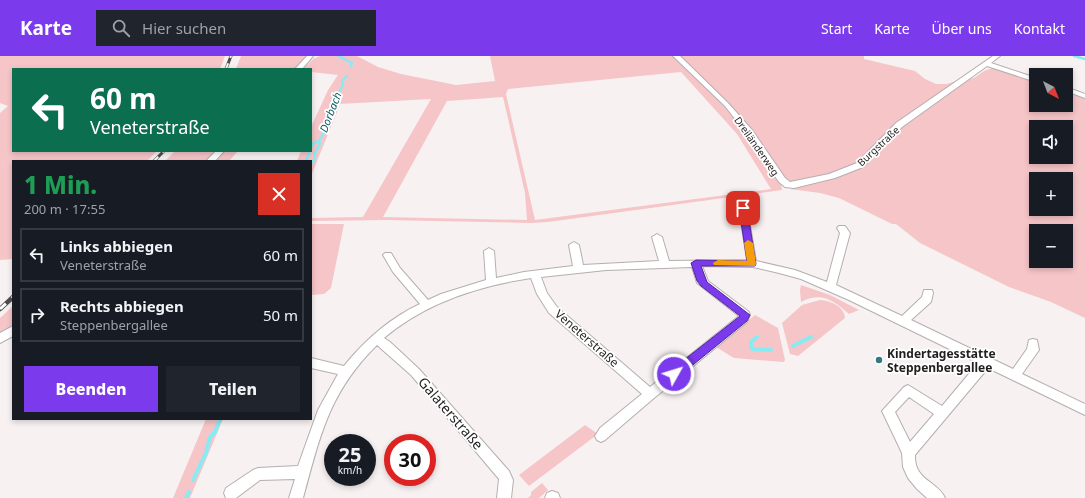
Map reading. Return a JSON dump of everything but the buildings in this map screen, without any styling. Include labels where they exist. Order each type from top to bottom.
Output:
[{"type":"street","points":[[299,68],[310,56]]},
{"type":"street","name":"Dreiländerweg","points":[[676,56],[732,110],[749,132],[778,176],[788,185]]},
{"type":"street","name":"Burgstraße","points":[[788,185],[800,185],[832,176],[860,165],[899,125],[998,56]]},
{"type":"street","points":[[988,64],[1029,78]]},
{"type":"street","points":[[1073,92],[1085,96]]},
{"type":"street","points":[[211,160],[219,152]]},
{"type":"street","points":[[743,208],[752,264]]},
{"type":"street","points":[[831,286],[845,233],[842,228]]},
{"type":"street","points":[[657,237],[665,264]]},
{"type":"street","points":[[574,245],[580,269]]},
{"type":"street","points":[[489,251],[491,283]]},
{"type":"street","points":[[388,255],[396,270],[427,305]]},
{"type":"street","points":[[601,436],[745,315],[701,281],[696,263]]},
{"type":"street","points":[[296,498],[321,416],[337,384],[346,371],[376,339],[394,323],[446,296],[491,283],[580,269],[665,264],[730,263],[752,264],[795,274],[831,286],[1085,410]]},
{"type":"street","name":"Veneterstraße","points":[[535,275],[542,294],[553,310],[650,394]]},
{"type":"street","points":[[903,321],[927,299],[928,293]]},
{"type":"street","points":[[0,340],[12,331]]},
{"type":"street","name":"Galaterstraße","points":[[376,339],[386,345],[415,372],[504,475],[506,480],[504,498]]},
{"type":"street","points":[[1015,376],[1033,350],[1033,342]]},
{"type":"street","points":[[908,453],[986,362]]},
{"type":"street","points":[[312,363],[346,371]]},
{"type":"street","points":[[938,498],[918,481],[911,470],[908,453],[888,411],[908,390],[943,413]]},
{"type":"street","points":[[231,493],[256,471],[304,472]]},
{"type":"shaded area","points":[[0,56],[225,56],[220,68],[12,68],[12,152],[156,152],[148,160],[12,160],[12,259],[0,260],[0,113],[8,106],[0,103]]},
{"type":"shaded area","points":[[241,56],[307,57],[296,68],[236,68]]},
{"type":"shaded area","points":[[320,56],[357,56],[378,67],[401,74],[456,85],[495,81],[490,56],[673,56],[726,108],[746,132],[781,183],[782,190],[548,222],[531,223],[386,220],[312,221],[312,218],[363,217],[431,99],[339,104],[312,174],[312,160],[297,160],[301,152],[312,152],[312,125],[328,90],[338,75],[312,72],[312,68],[304,68],[313,59]],"holes":[[[681,72],[737,134],[771,189],[535,220],[506,94],[508,89]],[[503,97],[525,193],[527,220],[383,217],[447,101]]]},
{"type":"shaded area","points":[[679,56],[864,56],[864,59],[915,71],[925,79],[936,84],[947,84],[974,78],[984,71],[992,68],[1029,79],[1029,112],[1073,112],[1073,94],[1085,98],[1085,318],[1051,302],[1009,287],[920,243],[896,224],[892,224],[839,198],[820,193],[790,189],[826,181],[817,177],[793,182],[785,179],[729,103]]},
{"type":"shaded area","points":[[174,152],[237,152],[230,160],[166,160]]},
{"type":"shaded area","points":[[312,224],[344,224],[331,288],[324,294],[312,295]]},
{"type":"shaded area","points":[[801,285],[830,295],[859,310],[849,314],[838,305],[827,299],[815,297],[801,302]]},
{"type":"shaded area","points":[[820,300],[840,307],[845,318],[798,356],[790,354],[782,323],[802,305]]},
{"type":"shaded area","points":[[12,307],[12,334],[0,343],[0,318]]},
{"type":"shaded area","points":[[755,315],[778,328],[785,360],[784,362],[734,358],[716,347]]},
{"type":"shaded area","points":[[206,420],[223,420],[190,498],[173,498]]},
{"type":"shaded area","points":[[585,425],[598,434],[529,486],[519,475]]},
{"type":"shaded area","points":[[542,483],[548,490],[539,498],[528,498],[531,495],[531,492]]},
{"type":"waterway","name":"Dorbach","points":[[338,56],[352,63],[351,66]]},
{"type":"waterway","points":[[1074,56],[1085,59]]},
{"type":"waterway","name":"Dorbach","points":[[319,141],[323,134],[335,99],[343,85],[342,81],[347,76]]},
{"type":"waterway","name":"Dorbach","points":[[312,144],[319,141]]},
{"type":"waterway","points":[[312,162],[315,159],[315,153],[320,144],[319,141]]},
{"type":"waterway","name":"Dorbach","points":[[306,160],[310,152]]},
{"type":"waterway","points":[[757,337],[751,342],[751,347],[753,349],[771,350]]},
{"type":"waterway","points":[[793,346],[811,337]]},
{"type":"waterway","name":"Dorbach","points":[[193,480],[206,453],[210,437],[215,432],[220,420]]},
{"type":"waterway","name":"Dorbach","points":[[186,498],[189,492]]},
{"type":"railway","points":[[226,68],[231,56]]},
{"type":"railway","points":[[155,160],[163,152]]},
{"type":"railway","points":[[0,309],[12,298]]},
{"type":"slow traffic","points":[[718,263],[752,264],[748,243]]},
{"type":"place","name":"Kindertagesstätte Steppenbergallee","points":[[879,360]]},
{"type":"route","points":[[674,374],[745,315],[742,311],[711,290],[701,281],[696,263],[752,264],[743,208]]}]
